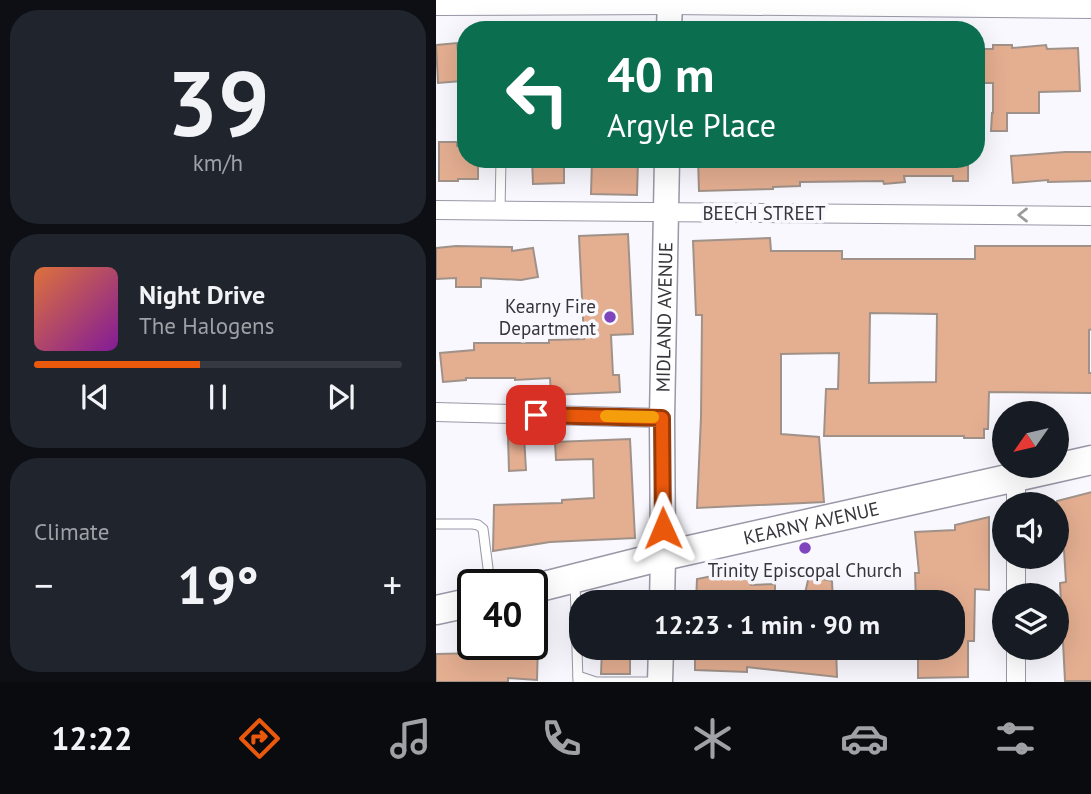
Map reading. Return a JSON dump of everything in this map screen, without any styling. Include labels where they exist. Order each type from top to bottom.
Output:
[{"type":"main road","name":"KEARNY AVENUE","points":[[548,585],[663,556],[1016,490],[1091,460]]},
{"type":"main road","points":[[436,610],[457,605]]},
{"type":"street","points":[[436,6],[670,12],[1091,9]]},
{"type":"street","name":"MIDLAND AVENUE","points":[[662,590],[662,418],[667,168]]},
{"type":"street","name":"BEECH STREET","points":[[436,210],[1091,216]]},
{"type":"street","points":[[436,412],[662,418]]},
{"type":"street","points":[[658,682],[660,660]]},
{"type":"street","points":[[1016,660],[1016,682]]},
{"type":"lane","points":[[500,211],[501,168]]},
{"type":"lane","points":[[436,524],[473,524],[483,529],[489,569]]},
{"type":"lane","points":[[575,579],[578,679],[596,682],[658,682]]},
{"type":"building","points":[[457,43],[457,81],[438,83],[436,45]]},
{"type":"building","points":[[993,45],[1012,45],[1012,48],[1046,45],[1047,49],[1078,48],[1080,91],[1039,92],[1039,113],[1007,113],[1007,131],[991,131],[993,83],[985,83],[985,49],[993,49]]},
{"type":"building","points":[[439,142],[457,142],[457,168],[478,168],[478,179],[439,181]]},
{"type":"building","points":[[1092,152],[1092,181],[1048,180],[1013,183],[1011,156]]},
{"type":"building","points":[[532,168],[564,168],[564,183],[533,184]]},
{"type":"building","points":[[592,168],[638,168],[637,195],[591,194]]},
{"type":"building","points":[[698,168],[968,168],[968,181],[953,181],[953,176],[904,176],[905,182],[884,184],[883,181],[800,182],[800,186],[773,189],[699,191]]},
{"type":"building","points":[[628,234],[633,334],[611,335],[613,375],[619,375],[620,392],[551,395],[550,378],[466,378],[443,382],[440,353],[474,350],[474,343],[549,343],[549,340],[584,339],[579,236]]},
{"type":"building","points":[[770,238],[771,251],[842,251],[842,259],[975,259],[975,246],[1092,246],[1089,373],[1092,373],[1092,393],[989,392],[988,429],[984,429],[984,438],[824,436],[826,389],[838,389],[839,353],[781,354],[781,434],[819,437],[824,502],[697,508],[702,315],[696,315],[693,241]],"holes":[[[870,313],[937,314],[936,382],[869,383]]]},
{"type":"building","points":[[512,247],[512,251],[533,248],[538,277],[521,280],[481,278],[481,287],[456,287],[456,278],[436,279],[436,248]]},
{"type":"building","points":[[524,436],[526,470],[509,471],[508,437]]},
{"type":"building","points":[[630,439],[635,538],[550,542],[493,551],[494,505],[562,503],[562,500],[594,498],[593,459],[556,460],[555,442]]},
{"type":"building","points":[[1092,492],[1092,681],[1065,681],[1064,660],[1069,660],[1069,583],[1060,583],[1066,582],[1065,569],[1069,569],[1069,498]]},
{"type":"building","points":[[989,517],[989,590],[975,589],[974,641],[968,641],[968,677],[918,678],[918,660],[965,660],[965,590],[916,590],[915,573],[919,573],[915,532],[955,530],[955,525]]},
{"type":"building","points":[[752,568],[751,585],[775,584],[775,590],[697,590],[697,579]]},
{"type":"building","points":[[809,576],[832,581],[832,590],[806,590]]},
{"type":"building","points":[[457,653],[457,660],[538,660],[537,680],[508,678],[508,682],[436,682],[436,654]]},
{"type":"building","points":[[602,660],[630,660],[630,674],[601,674]]},
{"type":"building","points":[[695,660],[836,660],[837,677],[747,667],[747,672],[695,670]]},
{"type":"slow traffic","points":[[606,416],[653,417]]},
{"type":"place","name":"Kearny Fire Department","points":[[610,317]]},
{"type":"place","name":"Trinity Episcopal Church","points":[[805,548]]},
{"type":"route","points":[[536,415],[662,418],[663,528]]}]
